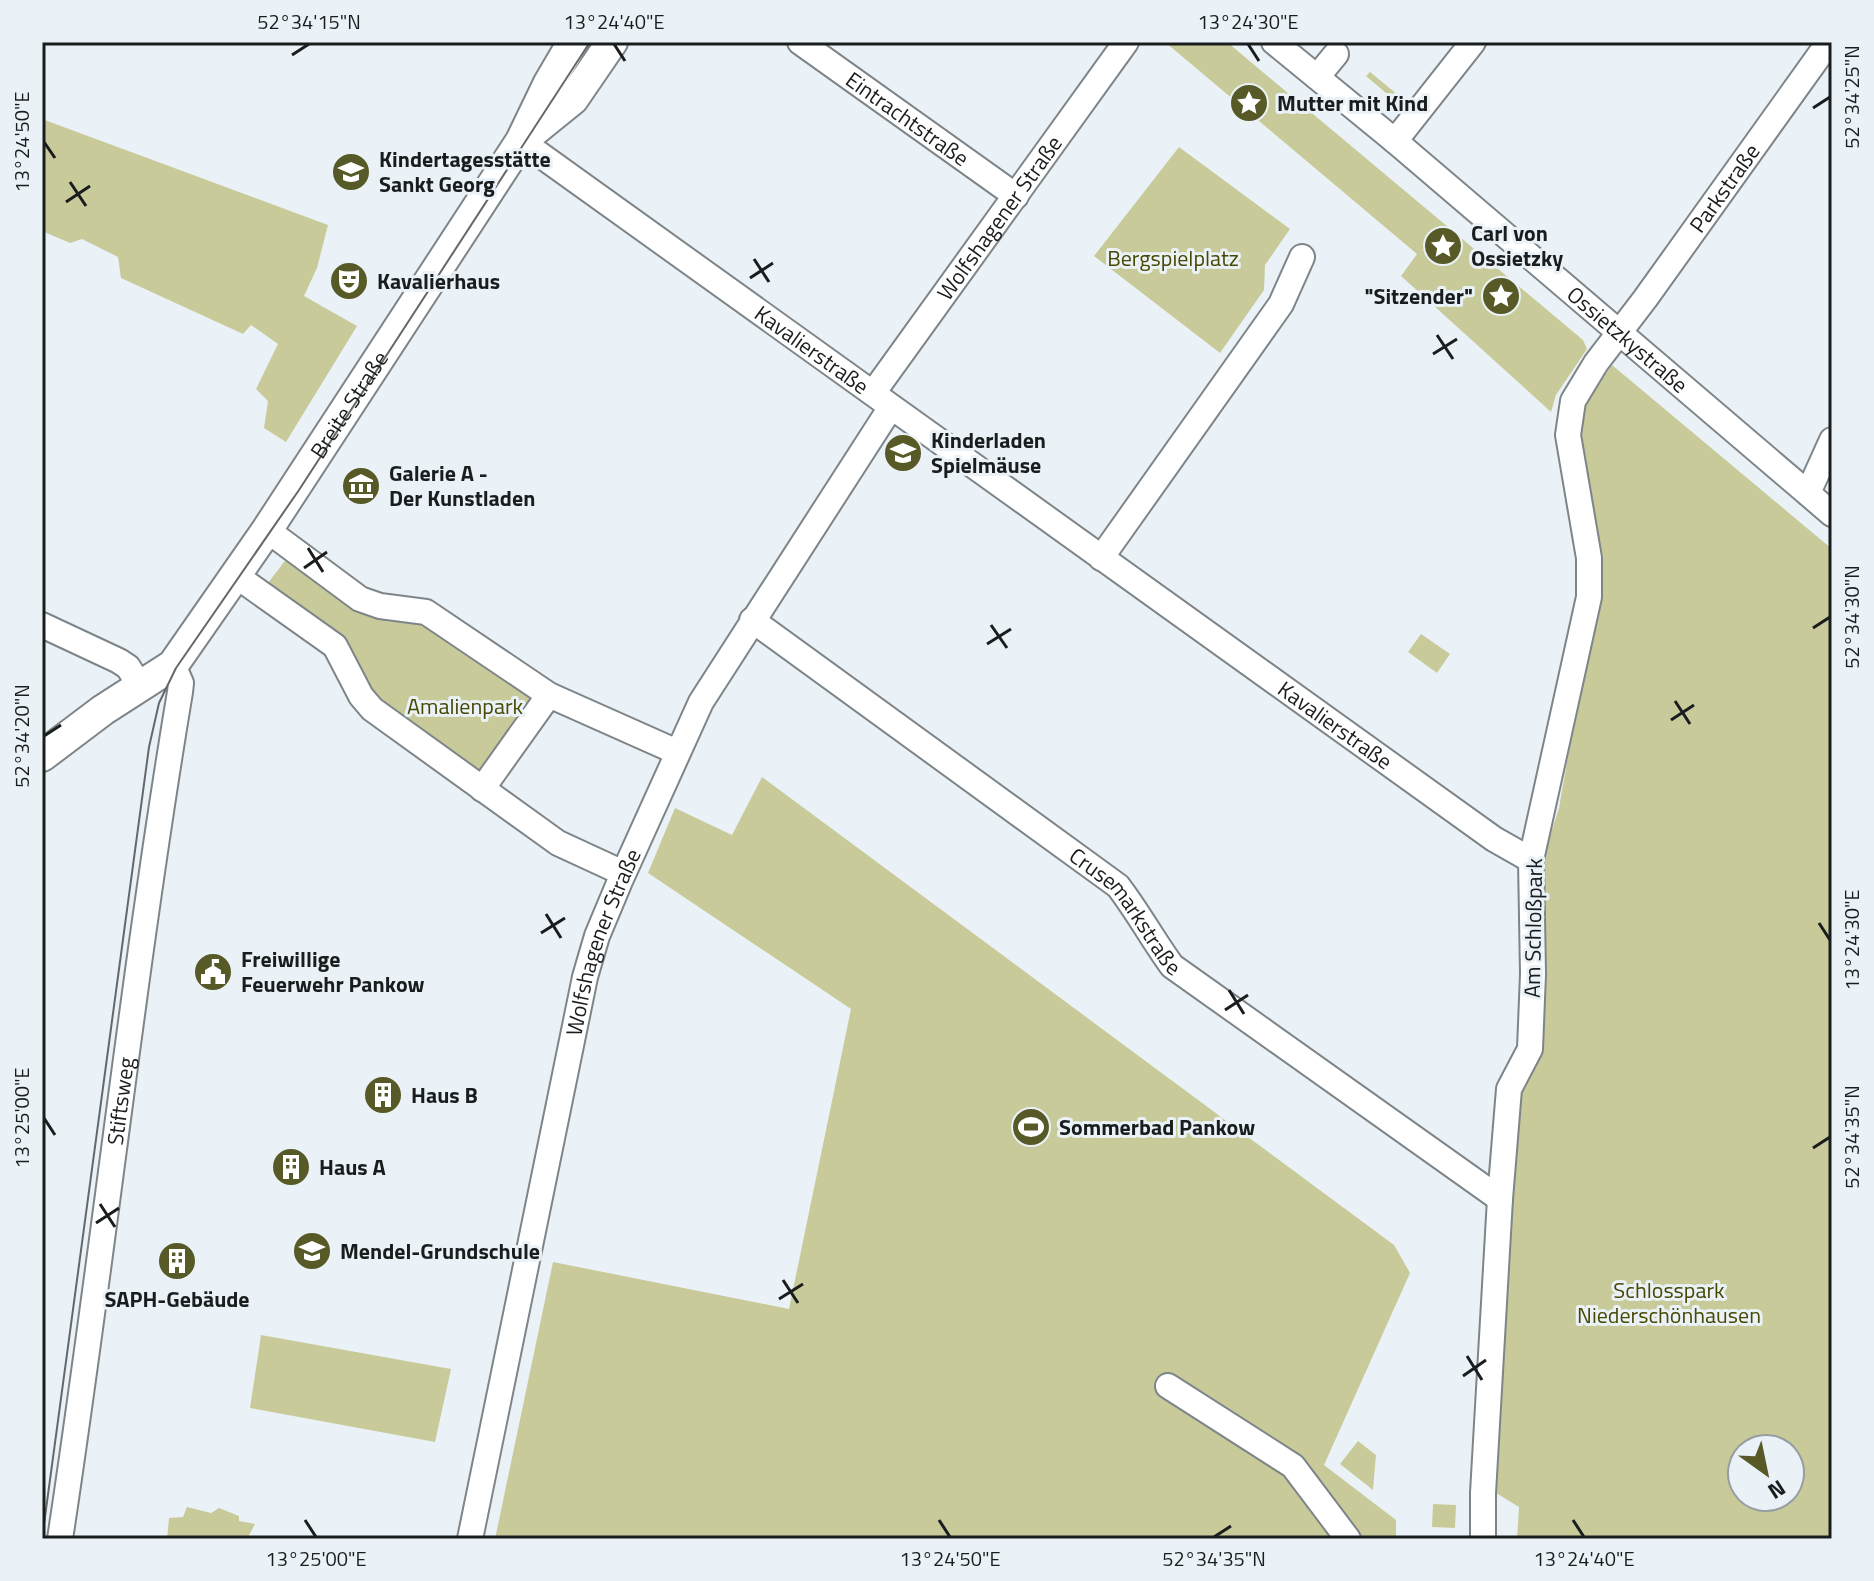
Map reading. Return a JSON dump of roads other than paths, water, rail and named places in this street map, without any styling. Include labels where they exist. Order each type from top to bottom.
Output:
[{"type":"main road","name":"Breite Straße","points":[[173,665],[267,530],[521,141],[573,42]]},
{"type":"main road","name":"Breite Straße","points":[[521,141],[573,99],[612,42]]},
{"type":"main road","points":[[42,756],[173,665]]},
{"type":"street","name":"Eintrachtstraße","points":[[800,42],[1016,196]]},
{"type":"street","name":"Wolfshagener Straße","points":[[470,1539],[585,977],[597,936],[623,873],[701,702],[882,400],[1016,196],[1126,42]]},
{"type":"street","name":"Ossietzkystraße","points":[[1274,42],[1395,141],[1832,514]]},
{"type":"street","points":[[1395,141],[1473,42]]},
{"type":"street","name":"Parkstraße","points":[[1620,334],[1829,42]]},
{"type":"street","points":[[1317,77],[1336,54]]},
{"type":"street","name":"Kavalierstraße","points":[[521,141],[1494,839],[1531,860]]},
{"type":"street","points":[[1101,558],[1281,304],[1302,257]]},
{"type":"street","name":"Am Schloßpark","points":[[1483,1539],[1483,1493],[1509,1089],[1530,1049],[1533,974],[1531,860],[1589,597],[1589,558],[1569,445],[1569,419],[1582,383],[1620,334]]},
{"type":"street","points":[[1808,493],[1832,440]]},
{"type":"street","points":[[267,530],[360,599],[380,606],[426,612],[549,695],[677,752]]},
{"type":"street","points":[[235,575],[328,640],[341,655],[366,704],[558,843],[623,873]]},
{"type":"street","name":"Crusemarkstraße","points":[[752,620],[1118,886],[1140,914],[1152,939],[1172,966],[1500,1199]]},
{"type":"street","points":[[42,625],[119,661],[128,667],[140,686]]},
{"type":"street","name":"Stiftsweg","points":[[60,1539],[142,939],[180,692],[181,683],[173,665]]},
{"type":"street","points":[[482,789],[549,695]]},
{"type":"street","points":[[1168,1386],[1293,1466],[1348,1539]]},
{"type":"tram line","points":[[42,1539],[149,747],[159,703],[176,668],[299,490],[590,42]]},
{"type":"place","name":"Mutter mit Kind","points":[[1249,103]]},
{"type":"place","name":"Kindertagesstätte Sankt Georg","points":[[351,172]]},
{"type":"place","name":"Carl von Ossietzky","points":[[1443,246]]},
{"type":"place","name":"Kavalierhaus","points":[[349,281]]},
{"type":"place","name":"\"Sitzender\"","points":[[1501,296]]},
{"type":"place","name":"Kinderladen Spielmäuse","points":[[903,453]]},
{"type":"place","name":"Galerie A - Der Kunstladen","points":[[361,486]]},
{"type":"place","name":"Freiwillige Feuerwehr Pankow","points":[[213,972]]},
{"type":"place","name":"Haus B","points":[[383,1095]]},
{"type":"place","name":"Sommerbad Pankow","points":[[1031,1127]]},
{"type":"place","name":"Haus A","points":[[291,1167]]},
{"type":"place","name":"Mendel-Grundschule","points":[[312,1251]]},
{"type":"place","name":"SAPH-Gebäude","points":[[177,1261]]},
{"type":"park label","name":"Bergspielplatz","points":[[1173,258]]},
{"type":"park label","name":"Amalienpark","points":[[465,706]]},
{"type":"park label","name":"Schlosspark Niederschönhausen","points":[[1669,1302]]}]
